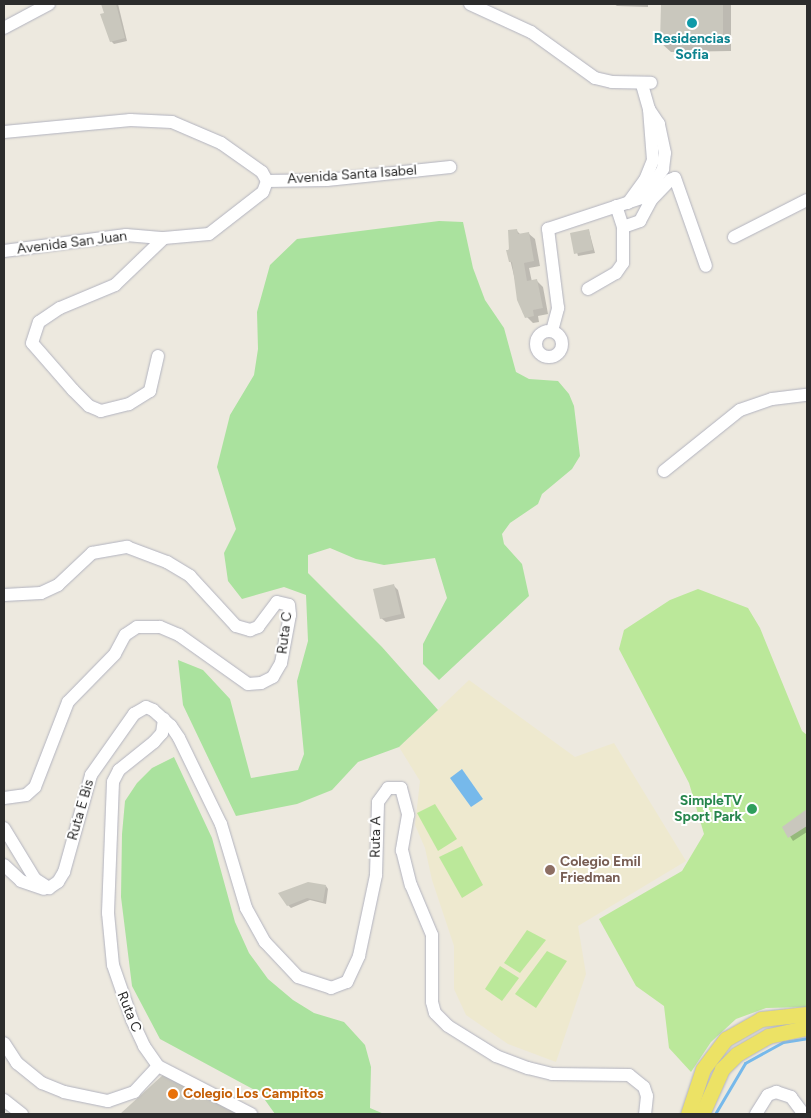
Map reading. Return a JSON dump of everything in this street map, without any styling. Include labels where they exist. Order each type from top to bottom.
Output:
[{"type":"main road","points":[[688,1114],[703,1069],[716,1050],[733,1034],[761,1019],[807,1014]]},
{"type":"main road","points":[[702,1114],[722,1069],[745,1048],[768,1036],[807,1028]]},
{"type":"main road","points":[[733,1034],[745,1048]]},
{"type":"street","points":[[4,28],[48,4]]},
{"type":"street","points":[[470,4],[531,32],[594,78],[647,83],[648,110],[659,124],[664,145],[658,167],[622,205],[548,228],[558,308],[552,331]]},
{"type":"street","name":"Avenida Santa Isabel","points":[[4,132],[130,120],[172,122],[221,143],[262,172],[267,181],[327,180],[450,167]]},
{"type":"street","points":[[623,228],[640,221],[651,200],[675,178],[706,266]]},
{"type":"street","name":"Avenida San Juan","points":[[4,251],[126,235],[164,238],[216,232],[263,192],[267,181]]},
{"type":"street","points":[[734,237],[807,200]]},
{"type":"street","points":[[588,289],[616,273],[623,262],[622,205]]},
{"type":"street","points":[[158,356],[150,391],[129,404],[101,411],[89,406],[45,362],[32,343],[40,322],[60,308],[115,285],[133,271],[164,238]]},
{"type":"street","points":[[664,471],[740,410],[772,400],[807,395]]},
{"type":"street","name":"Ruta C","points":[[4,595],[41,593],[58,585],[92,554],[127,547],[167,562],[190,576],[236,626],[250,630],[258,627],[277,602],[289,605],[290,615],[281,663],[273,678],[261,683],[248,684],[179,635],[160,627],[137,627],[125,635],[115,654],[68,702],[34,787],[26,795],[4,798]]},
{"type":"street","name":"Ruta E Bis","points":[[49,888],[58,882],[64,872],[91,775],[110,743],[141,708],[153,710],[164,719]]},
{"type":"street","name":"Ruta C","points":[[164,719],[162,732],[154,742],[119,770],[113,782],[108,913],[119,986],[144,1046],[158,1066],[252,1114]]},
{"type":"street","name":"Ruta A","points":[[164,719],[178,738],[220,824],[246,908],[274,955],[298,977],[332,988],[347,982],[352,975],[376,875],[375,815],[378,802],[388,788],[397,786],[404,791],[408,814],[402,850],[405,867],[432,936],[432,1002],[436,1013],[448,1026],[496,1056],[528,1068],[552,1074],[629,1075],[644,1087],[647,1096],[645,1114]]},
{"type":"street","points":[[4,828],[35,879],[49,888]]},
{"type":"street","points":[[4,865],[21,880],[40,889],[49,888]]},
{"type":"street","points":[[4,1043],[17,1064],[42,1083],[64,1092],[108,1101],[134,1092],[158,1066]]},
{"type":"street","points":[[756,1114],[768,1095],[776,1092],[790,1097],[804,1114]]},
{"type":"street","points":[[4,1100],[22,1114]]},
{"type":"shaded area","name":"Colegio Emil Friedman","points":[[469,680],[575,757],[614,743],[686,861],[578,926],[586,974],[556,1062],[508,1044],[466,1015],[454,989],[454,946],[432,880],[425,848],[415,825],[420,781],[399,747]]},
{"type":"green space","points":[[439,221],[463,222],[473,268],[485,300],[504,328],[516,372],[529,379],[558,381],[569,394],[574,406],[580,456],[572,469],[542,494],[538,504],[510,523],[502,534],[504,544],[522,564],[529,596],[439,680],[423,664],[423,644],[447,598],[435,558],[384,565],[356,559],[330,548],[308,555],[308,573],[382,647],[438,710],[399,747],[358,762],[332,790],[297,804],[236,816],[183,705],[178,660],[203,670],[230,699],[251,778],[298,770],[304,754],[297,681],[308,641],[306,595],[284,587],[242,599],[228,581],[224,553],[236,529],[217,467],[230,415],[254,375],[258,349],[257,312],[270,265],[297,239]]},
{"type":"green space","name":"SimpleTV Sport Park","points":[[698,589],[748,608],[760,628],[802,731],[807,735],[807,1007],[766,1008],[736,1019],[711,1042],[691,1072],[669,1048],[664,1006],[636,986],[599,919],[682,871],[704,834],[689,783],[619,649],[624,630],[670,600]]},
{"type":"green space","points":[[174,757],[212,838],[235,922],[249,953],[268,979],[293,1000],[314,1013],[344,1022],[365,1045],[371,1067],[370,1108],[384,1114],[275,1114],[260,1093],[160,1039],[132,986],[121,897],[122,834],[125,801],[137,783],[152,768]]},
{"type":"green space","points":[[435,804],[457,839],[438,851],[417,813]]},
{"type":"green space","points":[[462,846],[483,885],[462,898],[439,857]]},
{"type":"green space","points":[[527,930],[546,940],[520,973],[504,963]]},
{"type":"green space","points":[[547,951],[567,961],[536,1008],[515,994]]},
{"type":"green space","points":[[500,966],[519,978],[502,1001],[485,989]]},
{"type":"water","points":[[462,769],[483,799],[471,807],[450,778]]},
{"type":"building","points":[[101,4],[116,4],[125,38],[110,42],[100,14],[104,13]]},
{"type":"building","name":"Residencias Sofia","points":[[661,4],[723,4],[723,43],[660,43]]},
{"type":"building","points":[[517,229],[518,234],[529,232],[534,261],[524,263],[527,281],[537,279],[543,308],[533,310],[534,316],[525,318],[517,300],[512,262],[509,262],[506,250],[509,250],[508,230]]},
{"type":"building","points":[[589,229],[593,250],[574,254],[570,233]]},
{"type":"building","points":[[394,584],[401,614],[380,619],[373,589]]},
{"type":"building","points":[[807,809],[807,826],[788,838],[782,827]]},
{"type":"building","points":[[308,882],[326,885],[323,902],[307,898],[287,906],[278,893]]},
{"type":"building","name":"Colegio Los Campitos","points":[[164,1074],[242,1114],[120,1114]]},
{"type":"waterway","points":[[715,1114],[745,1063],[783,1042],[807,1038]]},
{"type":"place","name":"Residencias Sofia","points":[[692,23]]},
{"type":"place","name":"SimpleTV Sport Park","points":[[752,809]]},
{"type":"place","name":"Colegio Emil Friedman","points":[[550,870]]},
{"type":"place","name":"Colegio Los Campitos","points":[[173,1094]]}]
